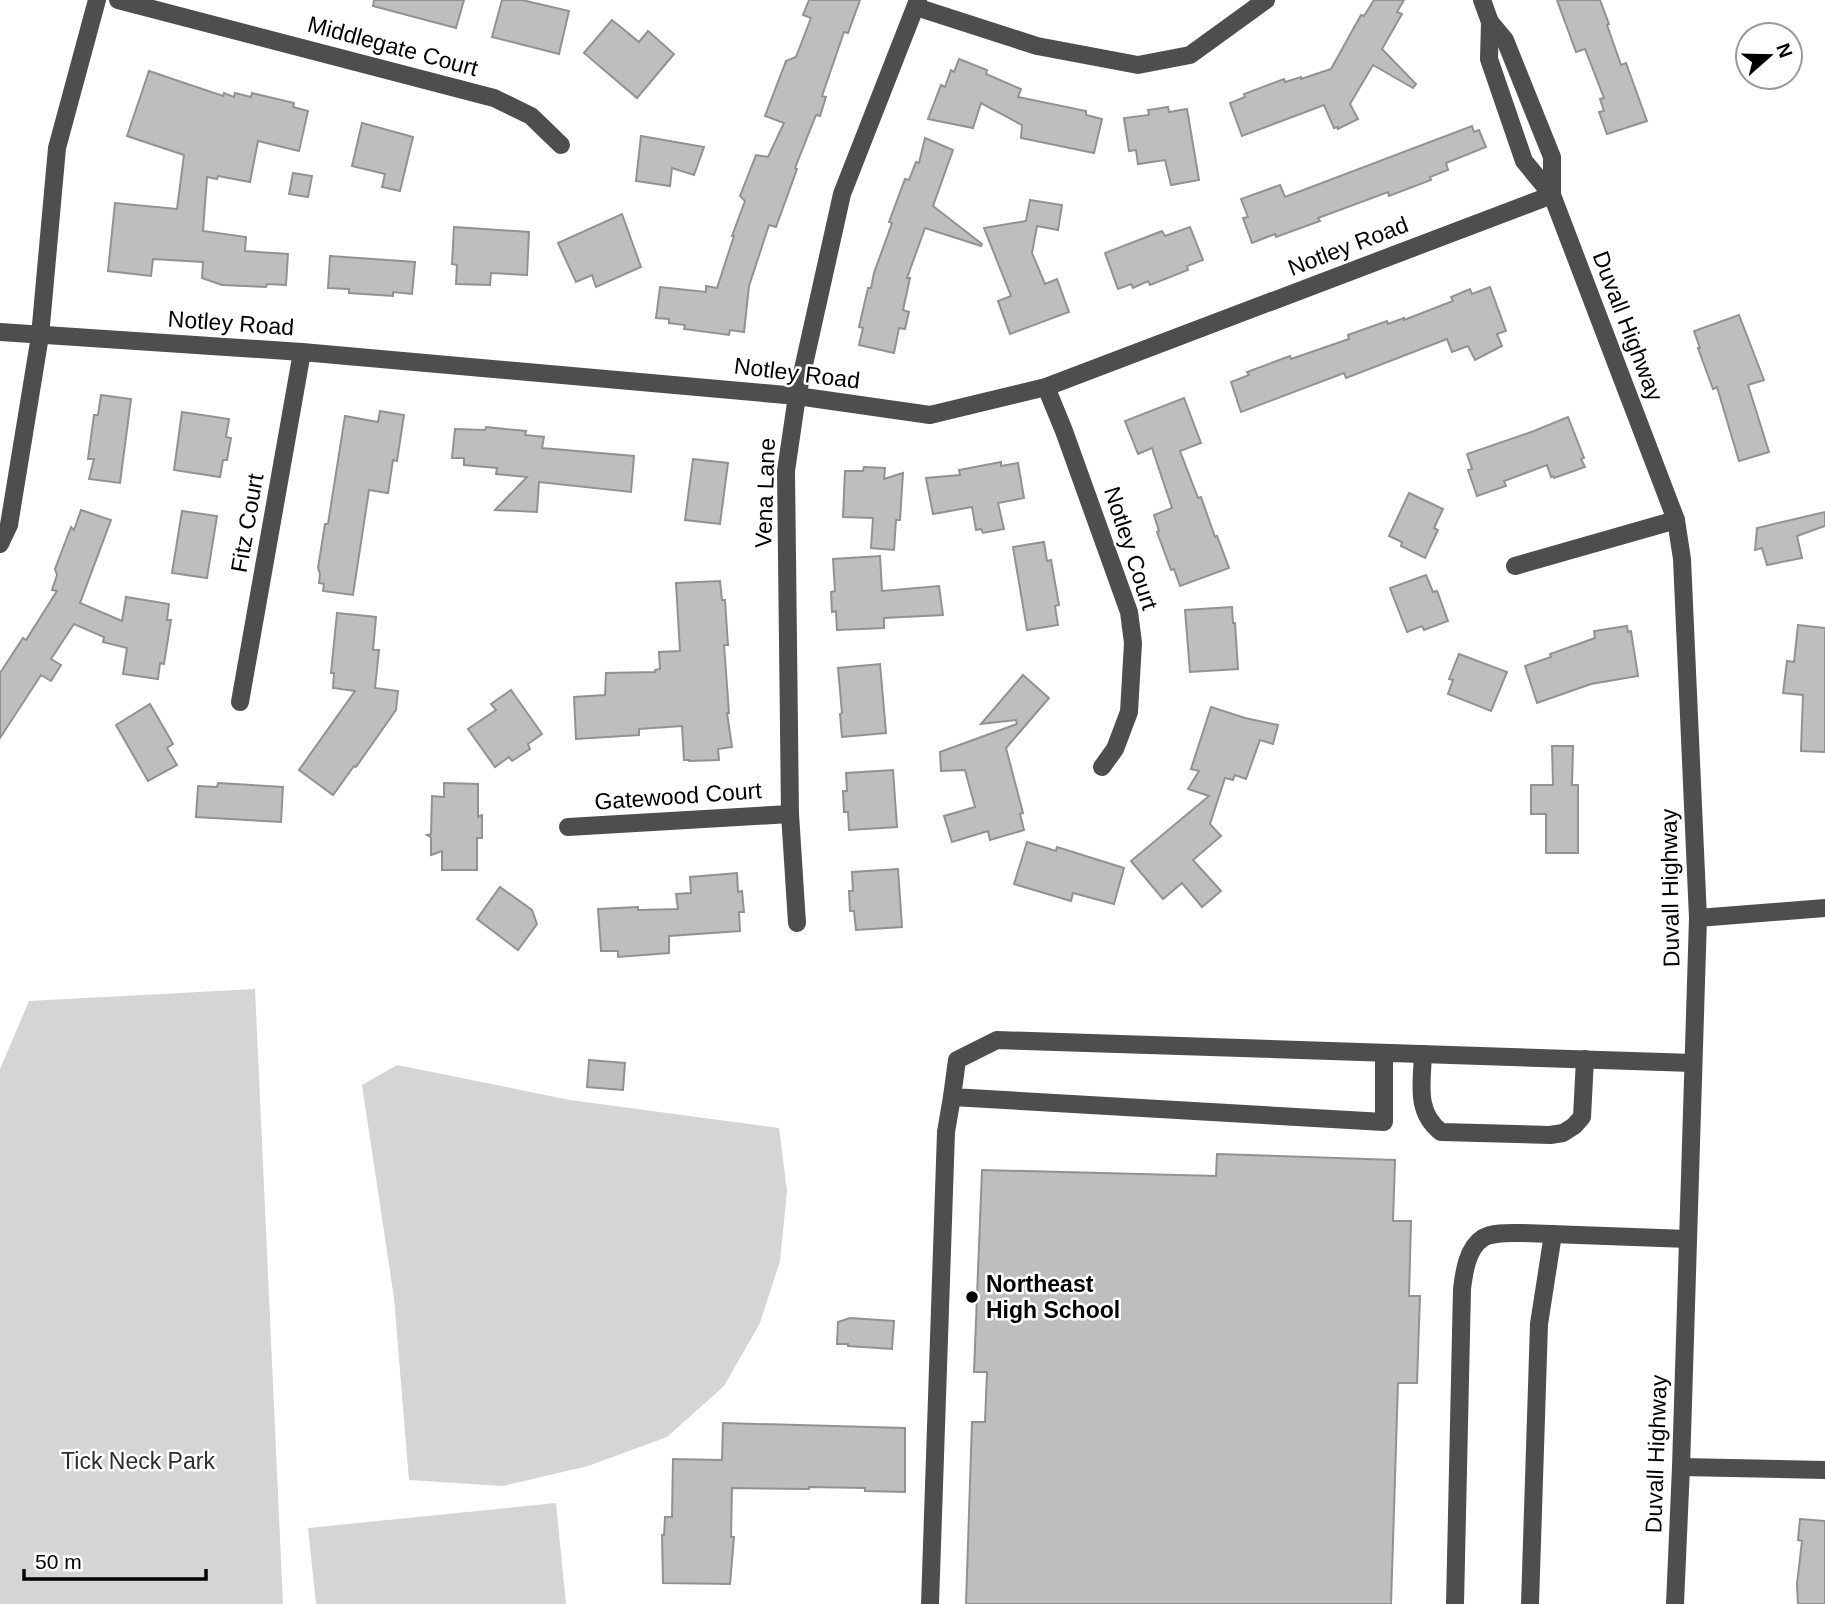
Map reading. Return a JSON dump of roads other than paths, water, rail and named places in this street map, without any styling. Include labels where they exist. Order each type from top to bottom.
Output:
[{"type":"street","points":[[0,544],[9,525],[40,335],[57,148],[97,0]]},
{"type":"street","name":"Middlegate Court","points":[[118,0],[494,98],[531,116],[561,145]]},
{"type":"street","points":[[917,4],[1037,46],[1138,65],[1190,55],[1266,0]]},
{"type":"street","name":"Duvall Highway","points":[[1482,0],[1490,22],[1505,40],[1552,157],[1552,195]]},
{"type":"street","name":"Vena Lane","points":[[797,923],[790,814],[786,471],[797,396],[842,194],[917,4]]},
{"type":"street","name":"Duvall Highway","points":[[1490,22],[1489,59],[1524,161],[1552,195],[1676,520],[1682,559],[1698,918],[1675,1604]]},
{"type":"street","name":"Notley Road","points":[[0,331],[302,352],[797,396],[930,415],[1046,387],[1552,195]]},
{"type":"street","name":"Fitz Court","points":[[240,702],[302,352]]},
{"type":"street","name":"Notley Court","points":[[1046,387],[1065,431],[1129,612],[1133,643],[1129,712],[1115,749],[1102,767]]},
{"type":"street","points":[[1515,566],[1676,520]]},
{"type":"street","name":"Gatewood Court","points":[[568,827],[790,814]]},
{"type":"street","points":[[1698,918],[1825,908]]},
{"type":"street","points":[[930,1604],[946,1132],[957,1060],[997,1040],[1693,1063]]},
{"type":"street","points":[[952,1097],[1384,1122],[1384,1053]]},
{"type":"street","points":[[1423,1054],[1422,1099],[1425,1114],[1431,1124],[1441,1132],[1550,1135],[1563,1133],[1574,1126],[1582,1116],[1585,1059]]},
{"type":"street","points":[[1455,1604],[1462,1289],[1472,1250],[1483,1238],[1501,1234],[1688,1239]]},
{"type":"street","points":[[1530,1604],[1539,1324],[1553,1234]]},
{"type":"street","points":[[1681,1467],[1825,1470]]},
{"type":"place","name":"Northeast High School","points":[[972,1297]]},
{"type":"park label","name":"Tick Neck Park","points":[[138,1461]]}]
